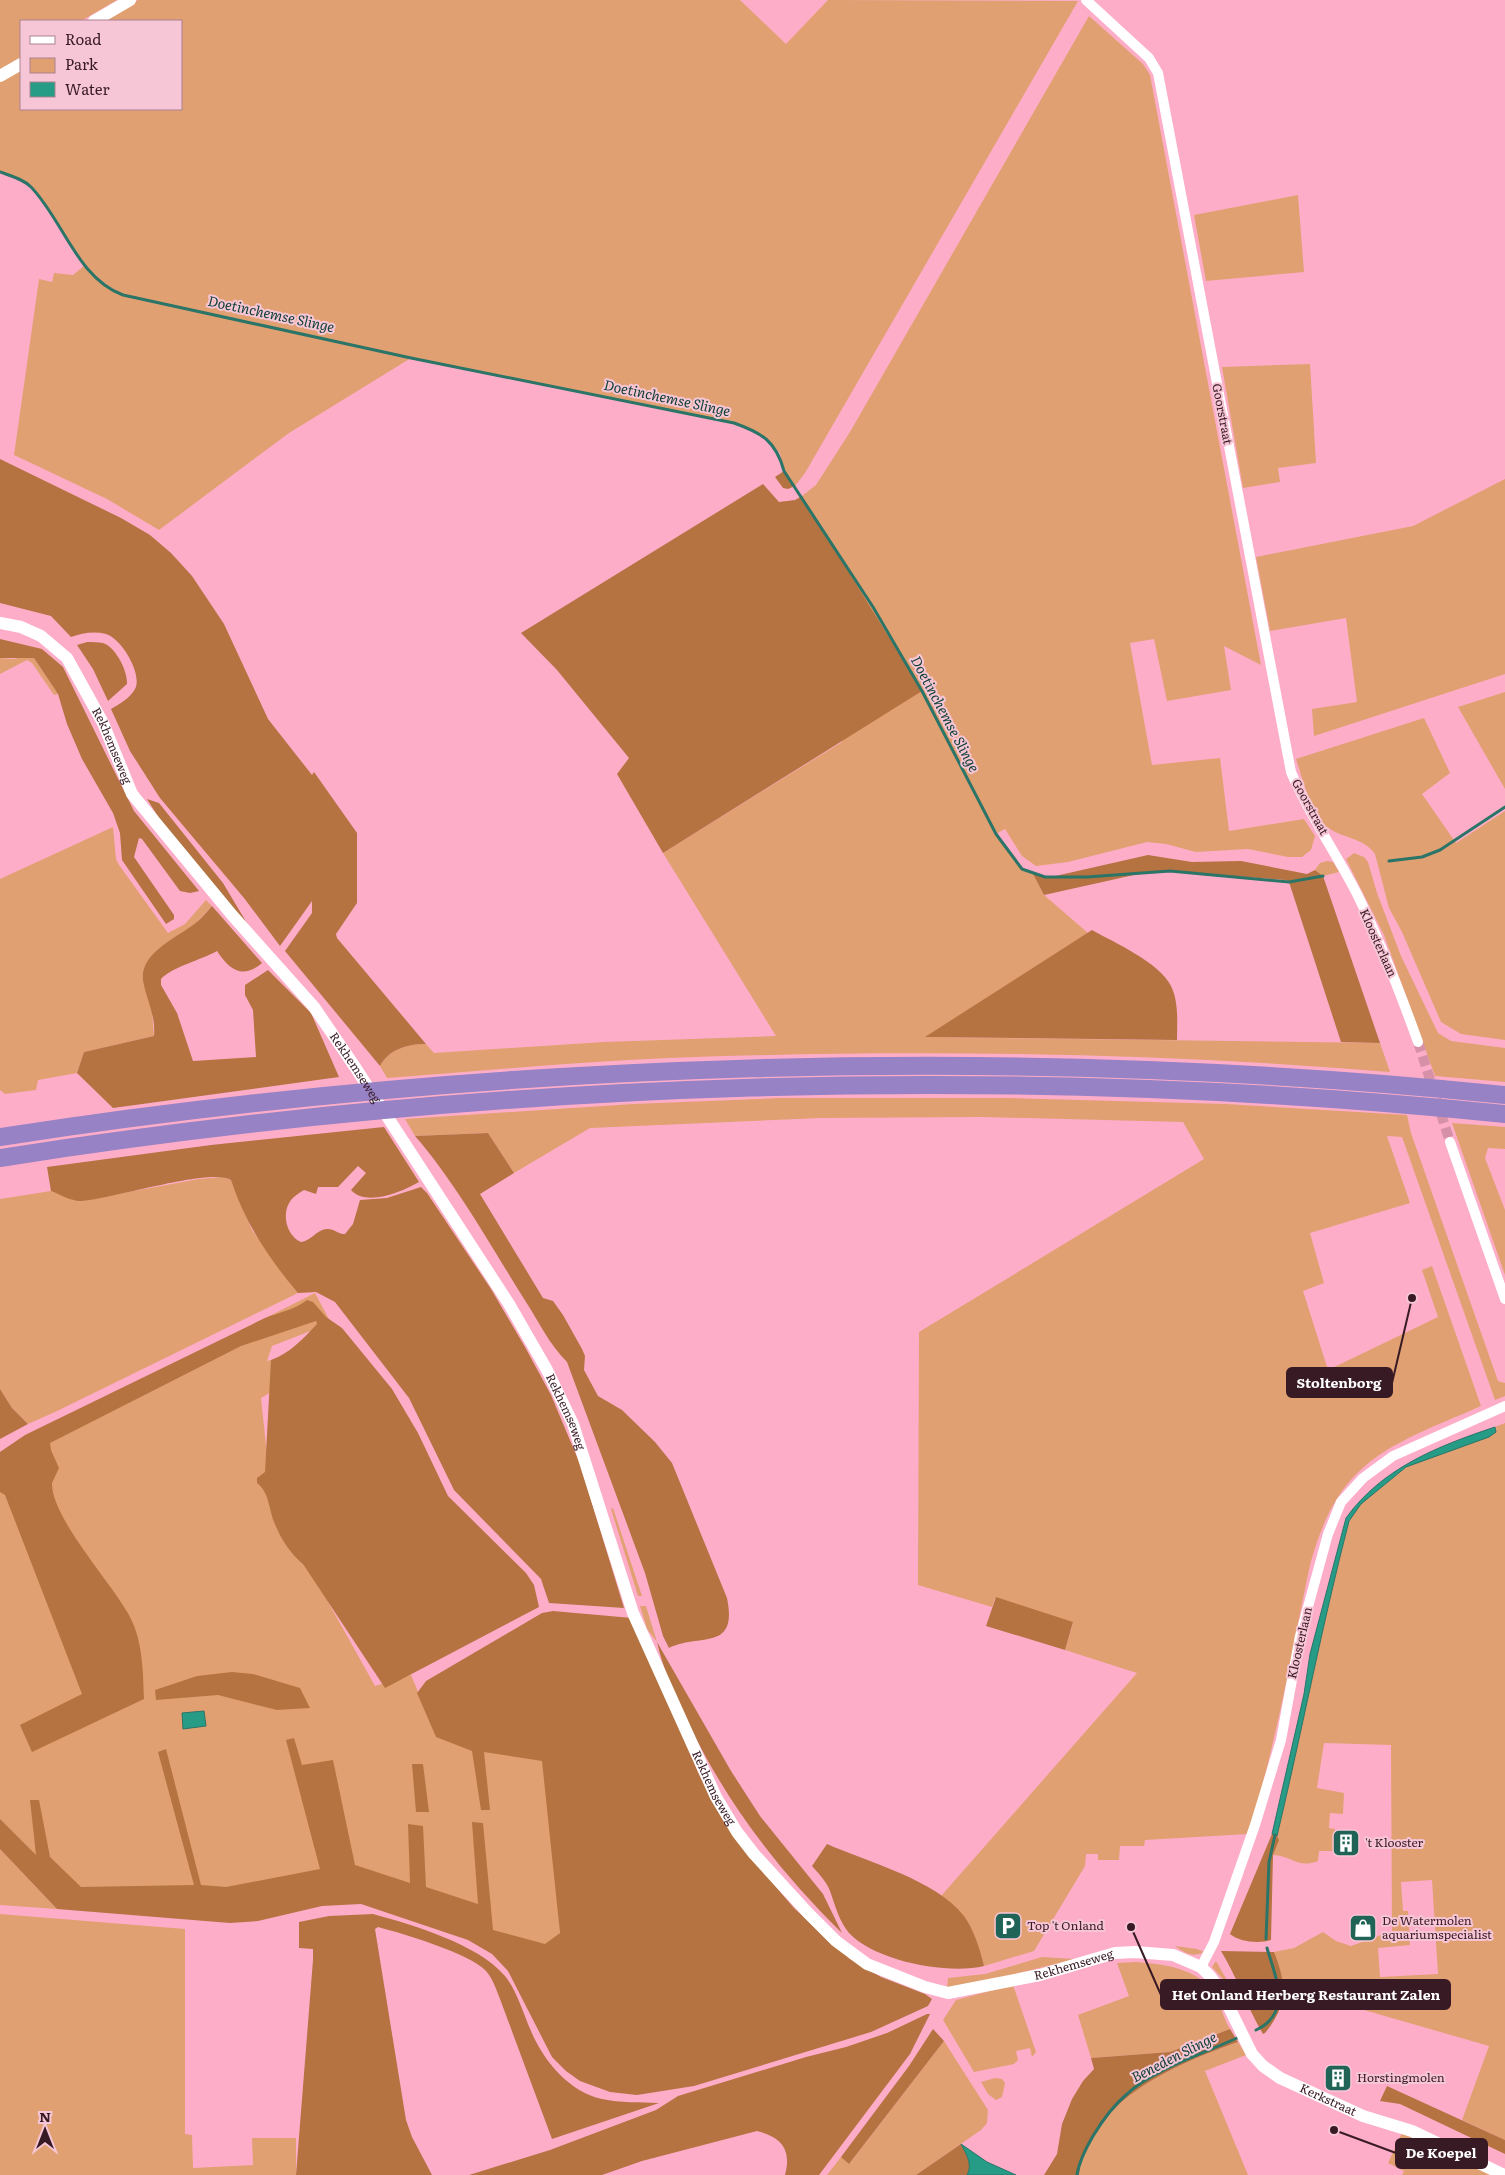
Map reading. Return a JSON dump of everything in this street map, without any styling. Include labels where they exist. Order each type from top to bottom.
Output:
[{"type":"highway","points":[[0,1137],[196,1110],[420,1088],[518,1080],[835,1067],[1208,1072],[1412,1085],[1505,1095]]},
{"type":"highway","points":[[0,1158],[195,1130],[414,1108],[524,1100],[837,1086],[1009,1086],[1208,1092],[1505,1114]]},
{"type":"street","points":[[96,20],[130,0]]},
{"type":"street","name":"Goorstraat","points":[[1088,1],[1149,58],[1158,72],[1291,772],[1302,799],[1332,847]]},
{"type":"street","points":[[0,76],[20,65]]},
{"type":"street","name":"Rekhemseweg","points":[[0,623],[21,627],[41,636],[66,658],[98,715],[132,794],[232,915],[314,1007],[509,1304],[556,1388],[583,1451],[633,1613],[716,1797],[737,1832],[754,1854],[836,1941],[867,1964],[925,1987],[948,1992],[1040,1976],[1115,1953],[1135,1952],[1173,1955],[1201,1966]]},
{"type":"street","name":"Kloosterlaan","points":[[1332,847],[1378,940],[1418,1042]]},
{"type":"street","points":[[1450,1142],[1505,1299]]},
{"type":"street","name":"Kloosterlaan","points":[[1201,1966],[1214,1942],[1255,1825],[1280,1740],[1300,1636],[1328,1534],[1341,1502],[1363,1478],[1392,1456],[1505,1406]]},
{"type":"street","name":"Kerkstraat","points":[[1201,1966],[1221,1991],[1252,2054],[1263,2066],[1280,2078],[1363,2116],[1412,2131],[1504,2175]]},
{"type":"green space","points":[[0,0],[117,0],[83,20],[20,20],[20,58],[0,70]]},
{"type":"green space","points":[[138,0],[740,0],[786,44],[828,0],[1078,1],[805,473],[795,486],[784,471],[780,453],[766,438],[752,429],[734,423],[411,358],[289,433],[159,530],[107,499],[14,455],[39,279],[52,282],[54,273],[73,275],[85,265],[32,187],[0,172],[0,81],[20,69],[20,110],[182,110],[182,20],[104,20]]},
{"type":"green space","points":[[1089,16],[1143,64],[1150,75],[1261,665],[1224,646],[1231,690],[1167,701],[1154,639],[1130,643],[1152,765],[1220,758],[1229,831],[1304,819],[1315,836],[1311,850],[1302,857],[1288,857],[1248,849],[1196,852],[1166,844],[1147,842],[1068,862],[1036,866],[1022,856],[1005,829],[996,834],[1012,858],[1022,869],[1033,874],[1044,895],[1088,933],[926,1037],[1380,1043],[1390,1072],[1300,1065],[1120,1056],[940,1053],[669,1058],[563,1064],[387,1078],[380,1066],[388,1055],[406,1046],[419,1044],[426,1044],[434,1053],[604,1042],[776,1036],[663,853],[842,742],[809,509],[802,496],[816,485],[850,432]]},
{"type":"green space","points":[[1298,195],[1304,272],[1206,281],[1194,215]]},
{"type":"green space","points":[[1310,364],[1316,463],[1278,468],[1280,482],[1243,488],[1222,367]]},
{"type":"green space","points":[[1505,479],[1505,674],[1314,736],[1312,709],[1357,702],[1346,618],[1270,631],[1256,557],[1413,526]]},
{"type":"green space","points":[[23,657],[34,658],[58,694],[54,695],[32,663],[27,660],[0,674],[0,658],[13,659]]},
{"type":"green space","points":[[1505,692],[1505,789],[1458,707]]},
{"type":"green space","points":[[1424,718],[1450,773],[1422,794],[1456,843],[1505,811],[1505,1040],[1461,1034],[1441,1022],[1402,932],[1389,908],[1375,854],[1365,844],[1333,831],[1322,822],[1308,796],[1296,759]]},
{"type":"green space","points":[[113,827],[116,859],[119,865],[168,933],[185,924],[206,900],[212,906],[195,924],[160,948],[148,962],[144,984],[152,1010],[154,1036],[84,1052],[77,1073],[38,1080],[36,1090],[5,1094],[0,1090],[0,879]]},
{"type":"green space","points":[[1354,853],[1364,857],[1368,862],[1377,893],[1401,956],[1438,1033],[1451,1041],[1505,1048],[1505,1082],[1435,1076],[1384,935],[1346,859]]},
{"type":"green space","points":[[1333,862],[1339,872],[1323,876],[1315,870],[1320,863]]},
{"type":"green space","points":[[780,1098],[1007,1098],[1226,1104],[1407,1115],[1411,1133],[1498,1381],[1505,1383],[1505,1396],[1495,1400],[1402,1137],[1387,1136],[1410,1203],[1310,1233],[1324,1283],[1303,1291],[1328,1370],[1438,1317],[1422,1270],[1432,1266],[1481,1406],[1394,1446],[1352,1478],[1336,1501],[1322,1529],[1310,1565],[1275,1734],[1248,1834],[1145,1840],[1144,1846],[1120,1846],[1119,1860],[1098,1860],[1098,1854],[1086,1854],[1085,1866],[1034,1951],[984,1966],[978,1948],[961,1918],[941,1896],[1137,1673],[1065,1650],[1073,1623],[995,1598],[992,1607],[918,1585],[919,1332],[1204,1159],[1183,1122],[983,1117],[821,1118],[590,1128],[514,1173],[488,1133],[415,1136],[405,1119],[633,1104]]},
{"type":"green space","points":[[1452,1123],[1505,1127],[1505,1149],[1488,1148],[1485,1158],[1505,1210],[1505,1275]]},
{"type":"green space","points":[[222,1177],[231,1180],[252,1230],[298,1293],[28,1424],[12,1408],[0,1389],[0,1199],[51,1191],[79,1201],[199,1179]]},
{"type":"green space","points":[[315,1293],[331,1323],[272,1346],[267,1361],[271,1360],[271,1392],[261,1398],[270,1484],[294,1541],[375,1686],[411,1675],[436,1735],[545,1754],[560,1933],[543,1948],[364,1887],[54,1894],[0,1833],[0,1452]]},
{"type":"green space","points":[[1505,1423],[1505,2140],[1462,2120],[1489,2046],[1284,1987],[1274,1952],[1294,1948],[1323,1932],[1336,1941],[1351,1946],[1392,1931],[1391,1745],[1324,1743],[1317,1788],[1344,1793],[1343,1814],[1330,1813],[1329,1828],[1335,1829],[1333,1851],[1319,1851],[1318,1861],[1305,1864],[1273,1855],[1278,1840],[1277,1836],[1322,1628],[1349,1521],[1361,1504],[1406,1467],[1497,1429],[1495,1427]],"holes":[[[1432,1880],[1438,1974],[1380,1977],[1378,1948],[1410,1945],[1408,1911],[1403,1911],[1401,1882]]]},
{"type":"green space","points":[[613,1508],[642,1596],[638,1596],[611,1509]]},
{"type":"green space","points":[[640,1606],[646,1606],[657,1642],[647,1629]]},
{"type":"green space","points":[[0,1849],[57,1909],[0,1905]]},
{"type":"green space","points":[[0,1914],[185,1929],[185,2134],[192,2135],[193,2168],[253,2165],[252,2138],[296,2138],[296,2175],[0,2175]]},
{"type":"green space","points":[[1175,1946],[1197,1949],[1204,1952],[1196,1955],[1189,1954]]},
{"type":"green space","points":[[1042,1957],[1075,1959],[963,1987],[947,1988],[948,1978],[985,1974]]},
{"type":"green space","points":[[1216,1961],[1232,1989],[1212,1967]]},
{"type":"green space","points":[[1136,1962],[1168,1966],[1199,1978],[1214,1993],[1230,2029],[1170,2052],[1091,2058],[1078,2015],[1129,1996],[1117,1963]]},
{"type":"green space","points":[[1013,1985],[1036,2052],[1032,2057],[1030,2048],[1016,2051],[1018,2060],[1014,2064],[974,2072],[943,2020],[956,2000]]},
{"type":"green space","points":[[944,2041],[988,2110],[987,2123],[981,2130],[916,2175],[827,2175],[841,2157],[850,2163]]},
{"type":"green space","points":[[1238,2042],[1246,2055],[1205,2071],[1248,2175],[1079,2175],[1086,2149],[1099,2126],[1117,2106],[1163,2074]]},
{"type":"green space","points":[[995,2078],[1002,2079],[1005,2083],[1002,2097],[996,2100],[988,2094],[981,2082]]},
{"type":"green space","points":[[1402,2133],[1491,2175],[1402,2175],[1404,2171],[1388,2163]]},
{"type":"shaded area","points":[[0,459],[121,518],[150,535],[171,553],[192,576],[224,624],[268,719],[312,775],[314,772],[357,833],[357,903],[336,934],[337,938],[426,1044],[406,1046],[388,1055],[380,1066],[285,951],[312,913],[312,901],[280,946],[244,898],[160,798],[130,751],[111,709],[130,695],[135,689],[137,682],[129,657],[118,642],[102,633],[79,634],[71,637],[51,616],[0,603]]},
{"type":"shaded area","points":[[784,471],[795,486],[788,489],[783,488],[775,477]]},
{"type":"shaded area","points":[[763,484],[779,502],[795,500],[802,496],[922,691],[663,853],[617,774],[629,758],[557,670],[521,633]]},
{"type":"shaded area","points":[[0,639],[42,649],[63,667],[134,811],[199,891],[190,893],[180,891],[142,839],[139,838],[134,857],[174,915],[174,919],[166,924],[122,860],[120,833],[113,813],[82,759],[67,724],[58,694],[34,658],[0,658]]},
{"type":"shaded area","points":[[87,642],[108,645],[117,655],[126,673],[127,684],[108,701],[93,669],[77,645]]},
{"type":"shaded area","points":[[147,799],[159,803],[223,883],[251,930],[166,829]]},
{"type":"shaded area","points":[[1148,855],[1192,862],[1241,861],[1307,874],[1315,870],[1323,876],[1380,1043],[1341,1042],[1289,882],[1286,880],[1170,871],[1143,873],[1044,895],[1033,874],[1051,877]]},
{"type":"shaded area","points":[[212,906],[262,963],[249,971],[243,972],[227,964],[217,951],[172,971],[161,979],[161,985],[177,1013],[193,1061],[256,1057],[253,1010],[245,995],[245,985],[268,970],[311,1013],[339,1077],[113,1108],[77,1073],[84,1052],[154,1036],[152,1014],[143,980],[147,962],[160,947],[196,923]]},
{"type":"shaded area","points":[[1092,930],[1147,961],[1165,977],[1174,992],[1177,1013],[1177,1040],[925,1037]]},
{"type":"shaded area","points":[[384,1127],[419,1182],[403,1190],[375,1198],[358,1195],[351,1190],[366,1173],[358,1166],[338,1187],[318,1187],[316,1194],[304,1190],[294,1197],[286,1211],[289,1229],[296,1239],[301,1242],[326,1229],[345,1234],[353,1224],[360,1200],[387,1198],[421,1187],[427,1193],[491,1289],[551,1395],[580,1464],[624,1608],[549,1603],[541,1579],[454,1490],[409,1398],[335,1302],[316,1292],[298,1293],[277,1267],[243,1211],[231,1180],[220,1177],[203,1178],[76,1201],[51,1191],[47,1167],[211,1145]]},
{"type":"shaded area","points":[[488,1133],[514,1173],[480,1194],[543,1298],[553,1301],[563,1315],[582,1349],[585,1356],[584,1370],[598,1396],[622,1410],[655,1442],[672,1463],[727,1598],[729,1615],[727,1626],[722,1634],[714,1638],[669,1648],[663,1636],[645,1573],[567,1362],[550,1340],[445,1174],[415,1136]]},
{"type":"shaded area","points":[[307,1300],[313,1302],[326,1317],[342,1328],[392,1389],[418,1433],[448,1496],[526,1573],[534,1585],[539,1607],[385,1688],[303,1564],[283,1540],[274,1522],[264,1491],[257,1483],[257,1478],[265,1472],[271,1360],[284,1354],[296,1345],[317,1324],[316,1321],[241,1346],[50,1443],[59,1468],[52,1483],[54,1497],[61,1514],[84,1551],[122,1603],[138,1637],[142,1657],[144,1699],[32,1752],[20,1725],[82,1694],[5,1495],[0,1492],[0,1452],[25,1435],[265,1318],[293,1308]]},
{"type":"shaded area","points":[[0,1389],[12,1408],[28,1424],[0,1439]]},
{"type":"shaded area","points":[[996,1597],[1073,1622],[1065,1650],[986,1626]]},
{"type":"shaded area","points":[[553,1611],[632,1618],[698,1772],[713,1802],[758,1866],[794,1908],[850,1959],[881,1977],[925,1994],[932,1999],[928,2006],[871,2032],[694,2086],[637,2095],[610,2092],[580,2081],[566,2071],[552,2057],[508,1971],[492,1954],[468,1940],[361,1904],[322,1906],[258,1921],[230,1923],[57,1909],[0,1849],[0,1819],[36,1855],[30,1800],[39,1800],[50,1857],[81,1887],[194,1885],[158,1752],[166,1749],[201,1885],[226,1887],[320,1869],[286,1740],[294,1738],[302,1765],[333,1760],[355,1865],[410,1883],[408,1824],[423,1826],[426,1887],[478,1904],[472,1822],[483,1823],[493,1930],[545,1944],[560,1933],[542,1761],[484,1752],[490,1810],[481,1810],[472,1751],[436,1737],[417,1693],[426,1681],[542,1613]]},
{"type":"shaded area","points":[[657,1642],[731,1771],[760,1816],[823,1894],[842,1933],[796,1885],[775,1859],[718,1779],[674,1691]]},
{"type":"shaded area","points":[[232,1672],[253,1674],[300,1688],[310,1708],[277,1710],[218,1695],[156,1700],[155,1690],[197,1676]]},
{"type":"shaded area","points":[[412,1764],[423,1764],[429,1812],[416,1812]]},
{"type":"shaded area","points":[[1272,1834],[1277,1836],[1279,1840],[1273,1855],[1271,1940],[1249,1942],[1230,1934]]},
{"type":"shaded area","points":[[827,1844],[900,1873],[937,1892],[952,1903],[971,1927],[979,1946],[984,1966],[951,1969],[932,1967],[894,1958],[861,1943],[849,1933],[838,1913],[829,1888],[812,1866]]},
{"type":"shaded area","points":[[373,1914],[444,1937],[479,1954],[493,1965],[505,1976],[513,1988],[536,2042],[543,2053],[559,2073],[579,2090],[602,2099],[623,2102],[659,2103],[552,2139],[497,1992],[486,1971],[478,1964],[451,1951],[378,1927],[375,1929],[406,2120],[412,2137],[432,2175],[296,2175],[313,1960],[313,1949],[299,1948],[299,1922],[329,1916]]},
{"type":"shaded area","points":[[1221,1951],[1274,1952],[1281,1975],[1283,1994],[1278,2013],[1265,2033],[1263,2034],[1257,2024]]},
{"type":"shaded area","points":[[930,2014],[910,2054],[819,2175],[785,2175],[787,2158],[783,2146],[772,2137],[757,2131],[642,2161],[602,2175],[469,2175],[550,2150],[656,2110],[678,2096],[806,2057],[846,2047],[887,2033]]},
{"type":"shaded area","points":[[933,2029],[944,2041],[849,2164],[841,2157],[909,2066]]},
{"type":"shaded area","points":[[1230,2029],[1238,2042],[1163,2074],[1117,2106],[1099,2126],[1086,2149],[1079,2175],[1044,2175],[1057,2154],[1062,2124],[1072,2099],[1083,2081],[1094,2069],[1091,2058],[1170,2052]]},
{"type":"shaded area","points":[[1387,2086],[1505,2140],[1505,2154],[1400,2104],[1380,2101]]},
{"type":"shaded area","points":[[961,2144],[969,2163],[967,2175],[916,2175]]},
{"type":"water","points":[[1495,1427],[1496,1432],[1489,1437],[1406,1467],[1361,1504],[1349,1521],[1277,1836],[1272,1834],[1304,1694],[1310,1654],[1346,1518],[1376,1485],[1394,1472],[1432,1451]]},
{"type":"water","points":[[204,1711],[206,1726],[183,1729],[182,1713]]},
{"type":"water","points":[[961,2144],[987,2162],[1016,2175],[967,2175],[969,2163]]},
{"type":"waterway","name":"Doetinchemse Slinge","points":[[0,172],[28,184],[42,200],[82,262],[107,287],[123,295],[411,358],[734,423],[760,435],[777,452],[784,471],[873,607],[922,691],[996,834],[1022,869],[1045,877],[1087,877],[1170,871],[1289,882],[1323,876]]},
{"type":"waterway","name":"Beneden Slinge","points":[[1389,861],[1422,857],[1440,850],[1505,807]]},
{"type":"waterway","name":"Beneden Slinge","points":[[1266,1939],[1269,1862],[1275,1835]]},
{"type":"waterway","name":"Beneden Slinge","points":[[1256,2030],[1267,2023],[1274,2014],[1278,2004],[1277,1982],[1267,1948]]},
{"type":"waterway","name":"Beneden Slinge","points":[[1077,2175],[1085,2150],[1093,2136],[1117,2103],[1127,2094],[1150,2077],[1237,2038]]},
{"type":"tunnel","points":[[1418,1042],[1450,1142]]},
{"type":"place","name":"Stoltenborg","points":[[1412,1298]]},
{"type":"place","name":"'t Klooster","points":[[1346,1843]]},
{"type":"place","name":"Top 't Onland","points":[[1008,1926]]},
{"type":"place","name":"Het Onland Herberg Restaurant Zalen","points":[[1131,1927]]},
{"type":"place","name":"De Watermolen aquariumspecialist","points":[[1363,1928]]},
{"type":"place","name":"Horstingmolen","points":[[1338,2078]]},
{"type":"place","name":"De Koepel","points":[[1334,2130]]}]
